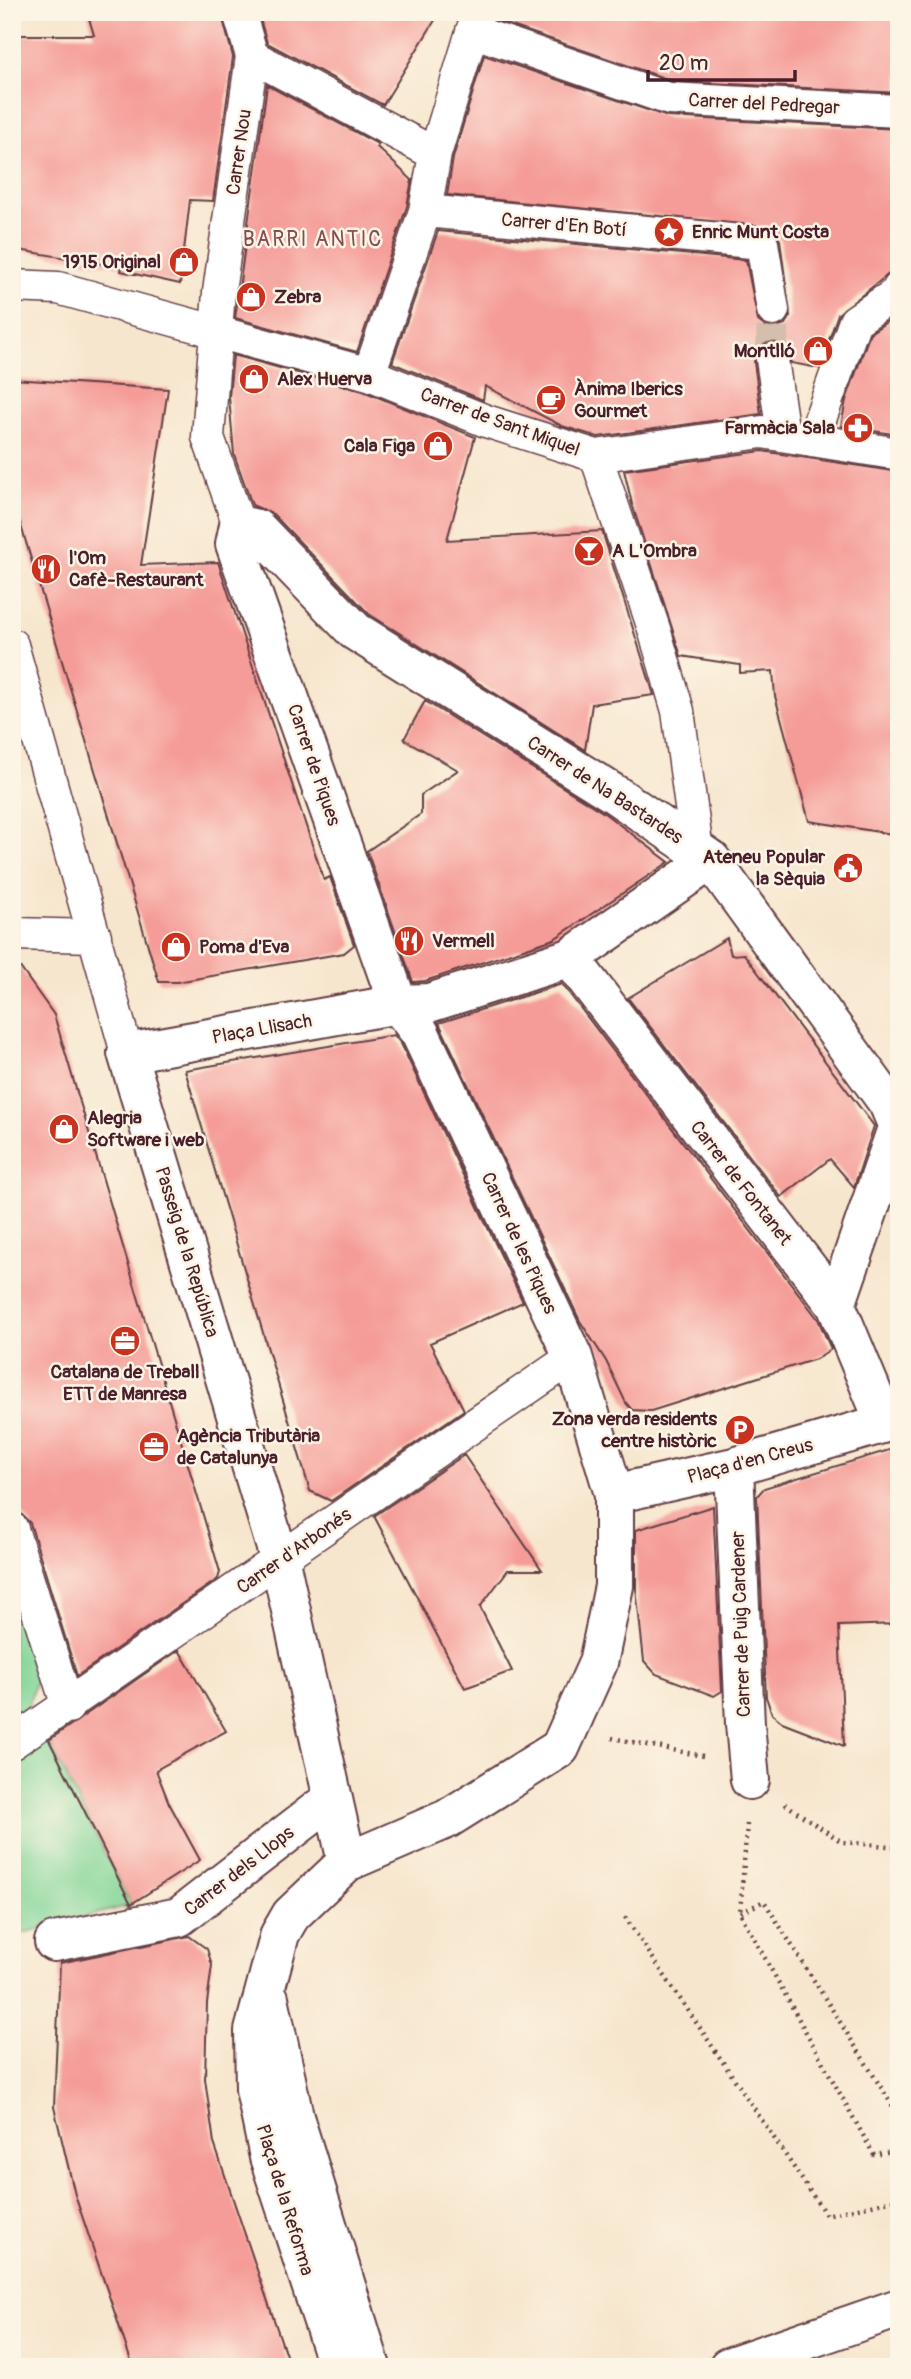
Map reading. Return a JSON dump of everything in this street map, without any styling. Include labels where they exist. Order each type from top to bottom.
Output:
[{"type":"street","name":"Carrer Nou","points":[[239,12],[252,56],[219,292],[224,333],[208,437],[239,525]]},
{"type":"street","points":[[369,374],[427,202],[435,154],[475,22]]},
{"type":"street","name":"Carrer del Pedregar","points":[[475,22],[669,99],[899,111]]},
{"type":"street","points":[[252,56],[435,154]]},
{"type":"street","name":"Carrer d'En Botí","points":[[427,202],[762,243],[773,310]]},
{"type":"street","name":"Carrer de Sant Miquel","points":[[12,286],[58,288],[369,374],[486,421],[596,456],[762,432],[899,454]]},
{"type":"street","points":[[813,439],[855,321],[898,292],[899,288]]},
{"type":"street","points":[[772,359],[783,434]]},
{"type":"street","points":[[596,456],[654,629],[678,711],[704,856]]},
{"type":"street","name":"Carrer de Na Bastardes","points":[[239,525],[257,529],[355,631],[616,795],[704,856],[888,1103],[898,1127]]},
{"type":"street","name":"Carrer de Piques","points":[[239,525],[235,544],[398,1004]]},
{"type":"street","name":"Passeig de la República","points":[[12,645],[127,1053],[280,1561],[347,1862]]},
{"type":"street","name":"Plaça Llisach","points":[[127,1053],[398,1004],[429,1003],[570,958],[704,856]]},
{"type":"street","points":[[12,934],[95,936]]},
{"type":"street","name":"Carrer de Fontanet","points":[[570,958],[836,1305],[892,1421]]},
{"type":"street","name":"Carrer de les Piques","points":[[398,1004],[420,1033],[573,1357],[614,1494]]},
{"type":"street","points":[[836,1305],[898,1127]]},
{"type":"street","name":"Carrer d'Arbonés","points":[[12,1743],[573,1357]]},
{"type":"street","name":"Plaça d'en Creus","points":[[614,1494],[734,1467],[892,1421]]},
{"type":"street","name":"Carrer de Puig Cardener","points":[[734,1467],[744,1711],[750,1780]]},
{"type":"street","name":"Plaça de la Reforma","points":[[338,2367],[261,2129],[252,2056],[254,2031],[267,1989],[272,1960],[291,1915],[347,1862],[447,1819],[560,1748],[598,1663],[614,1586],[614,1494]]},
{"type":"street","points":[[12,1529],[68,1707]]},
{"type":"street","name":"Carrer dels Llops","points":[[54,1942],[179,1917],[332,1798]]},
{"type":"street","name":"Plaça de la Reforma","points":[[267,1989],[294,2117],[371,2367]]},
{"type":"street","points":[[729,2367],[899,2308]]},
{"type":"path","points":[[632,1742],[707,1757]]},
{"type":"path","points":[[750,1780],[740,1913],[874,2155],[899,2151]]},
{"type":"path","points":[[842,1842],[899,1847]]},
{"type":"path","points":[[740,1913],[764,1901],[899,2116]]},
{"type":"path","points":[[625,1917],[826,2215],[899,2199]]},
{"type":"green space","points":[[12,1585],[27,1629],[43,1654],[27,1711],[12,1721]]},
{"type":"green space","points":[[46,1736],[131,1905],[12,1936],[12,1759]]},
{"type":"building","points":[[87,12],[221,12],[233,57],[213,201],[190,200],[180,284],[121,271],[122,267],[12,249],[12,35],[94,35]]},
{"type":"building","points":[[258,12],[440,12],[383,105],[267,43]]},
{"type":"building","points":[[497,12],[899,15],[899,93],[673,81],[495,20]]},
{"type":"building","points":[[484,55],[668,117],[899,129],[899,232],[890,273],[838,314],[819,368],[791,363],[787,348],[779,342],[769,341],[760,345],[754,362],[761,414],[598,437],[562,426],[485,386],[483,400],[392,363],[438,231],[746,260],[758,321],[766,327],[775,328],[785,324],[790,316],[780,240],[771,227],[447,195],[453,158]]},
{"type":"building","points":[[267,85],[378,144],[377,147],[412,180],[407,206],[357,352],[235,318]]},
{"type":"building","points":[[899,314],[899,435],[841,426],[846,400],[870,333]]},
{"type":"building","points":[[233,355],[363,391],[475,437],[447,540],[602,531],[654,695],[592,704],[585,750],[369,614],[273,514],[252,505],[234,454],[229,397]]},
{"type":"building","points":[[12,379],[168,389],[141,565],[218,562],[324,880],[330,877],[354,945],[344,953],[177,982],[159,982],[12,496]]},
{"type":"building","points":[[762,451],[899,472],[899,835],[809,821],[775,696],[773,671],[740,673],[740,665],[681,656],[632,504],[624,470]]},
{"type":"building","points":[[425,701],[604,813],[669,862],[554,939],[425,981],[413,982],[367,851],[421,814],[421,795],[458,770],[404,739]]},
{"type":"building","points":[[727,938],[731,955],[744,954],[874,1126],[854,1187],[830,1159],[781,1197],[628,998]]},
{"type":"building","points":[[12,956],[54,1015],[220,1572],[218,1579],[77,1676],[30,1523],[19,1512],[12,1493]]},
{"type":"building","points":[[562,984],[818,1319],[831,1349],[816,1359],[651,1411],[632,1410],[626,1403],[606,1361],[580,1321],[439,1023]]},
{"type":"building","points":[[394,1035],[401,1044],[523,1302],[430,1343],[464,1410],[331,1501],[310,1491],[185,1070]]},
{"type":"building","points":[[899,1447],[899,1624],[839,1626],[844,1746],[782,1722],[772,1714],[766,1697],[757,1496],[764,1488]]},
{"type":"building","points":[[464,1455],[542,1570],[508,1570],[480,1607],[512,1671],[465,1688],[374,1516]]},
{"type":"building","points":[[713,1506],[722,1691],[714,1696],[656,1674],[644,1661],[636,1588],[636,1530]]},
{"type":"building","points":[[179,1650],[226,1731],[156,1770],[169,1803],[200,1860],[131,1904],[49,1740]]},
{"type":"building","points":[[189,1936],[207,1949],[212,1965],[207,2003],[205,2079],[214,2143],[290,2367],[133,2367],[75,2195],[54,2107],[60,1963]]},
{"type":"tunnel","points":[[772,359],[773,310]]},
{"type":"place","name":"Enric Munt Costa","points":[[669,232]]},
{"type":"place","name":"1915 Original","points":[[184,262]]},
{"type":"place","name":"Zebra","points":[[251,297]]},
{"type":"place","name":"Montlló","points":[[818,351]]},
{"type":"place","name":"Alex Huerva","points":[[254,379]]},
{"type":"place","name":"Ànima Iberics Gourmet","points":[[551,400]]},
{"type":"place","name":"Farmàcia Sala","points":[[858,428]]},
{"type":"place","name":"Cala Figa","points":[[438,446]]},
{"type":"place","name":"A L'Ombra","points":[[589,551]]},
{"type":"place","name":"l'Om Cafè-Restaurant","points":[[46,569]]},
{"type":"place","name":"Ateneu Popular la Sèquia","points":[[848,868]]},
{"type":"place","name":"Vermell","points":[[409,941]]},
{"type":"place","name":"Poma d'Eva","points":[[176,947]]},
{"type":"place","name":"Alegria Software i web","points":[[64,1129]]},
{"type":"place","name":"Catalana de Treball ETT de Manresa","points":[[125,1341]]},
{"type":"place","name":"Zona verda residents centre històric","points":[[740,1430]]},
{"type":"place","name":"Agència Tributària de Catalunya","points":[[154,1447]]},
{"type":"district","name":"BARRI ANTIC","points":[[313,239]]}]
